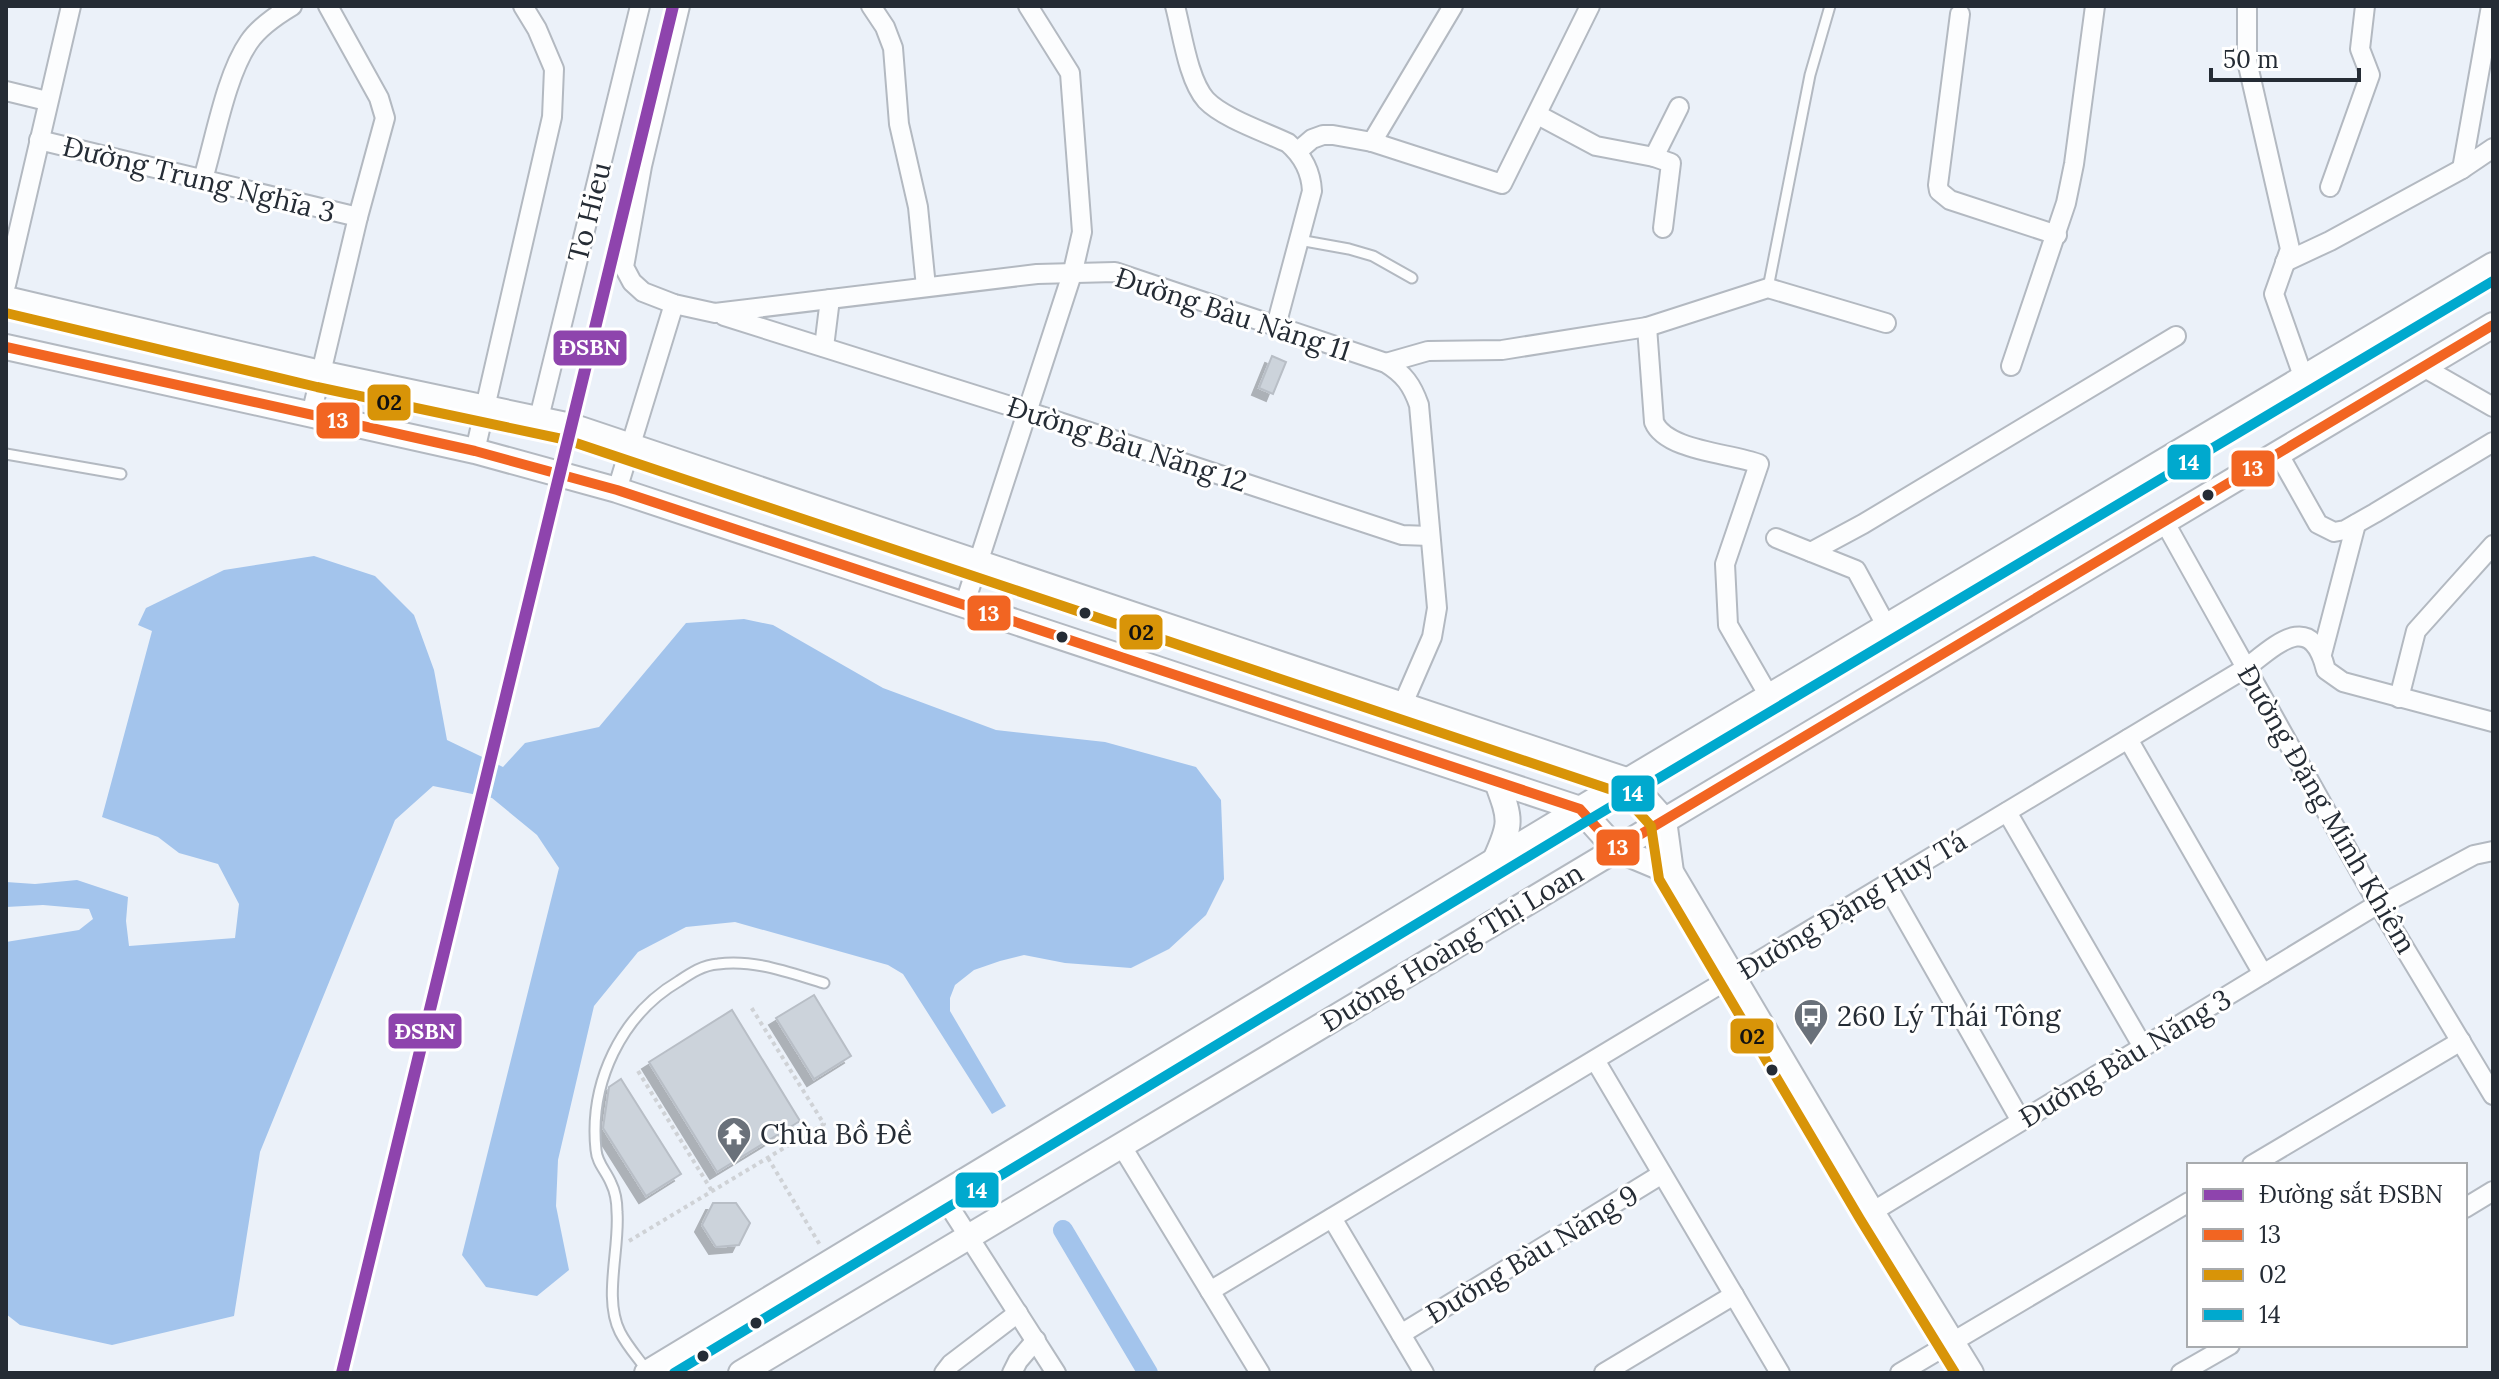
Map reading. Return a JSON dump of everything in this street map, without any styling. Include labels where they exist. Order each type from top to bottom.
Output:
[{"type":"main road","name":"Đường Hoàng Thị Loan","points":[[647,1373],[1495,860],[2493,265]]},
{"type":"main road","points":[[6,299],[320,373],[539,418],[630,445],[1629,781],[1664,820],[1671,872],[1971,1373]]},
{"type":"main road","name":"Đường Hoàng Thị Loan","points":[[741,1373],[2493,325]]},
{"type":"main road","points":[[6,347],[475,451],[617,490],[1580,809],[1616,849],[1671,872]]},
{"type":"main road","points":[[1495,860],[1510,821],[1497,782]]},
{"type":"street","points":[[6,285],[71,6]]},
{"type":"street","points":[[203,179],[235,67],[250,40],[273,18],[292,6]]},
{"type":"street","points":[[311,415],[385,118],[379,98],[328,6]]},
{"type":"street","points":[[475,451],[555,93],[554,69],[537,29],[523,6]]},
{"type":"street","name":"To Hieu","points":[[539,418],[640,6]]},
{"type":"street","name":"Đường Bàu Năng 11","points":[[680,6],[642,166],[624,267],[632,282],[643,292],[674,304],[715,313],[1073,271],[1115,272],[1386,363],[1402,373],[1419,405],[1437,608],[1432,637],[1402,706]]},
{"type":"street","points":[[871,6],[885,27],[893,48],[897,111],[918,207],[926,287]]},
{"type":"street","points":[[964,606],[1073,271],[1082,232],[1070,73],[1028,6]]},
{"type":"street","points":[[1175,6],[1193,73],[1206,99],[1220,110],[1288,143],[1298,151],[1311,176],[1312,191],[1276,326]]},
{"type":"street","points":[[1372,142],[1453,6]]},
{"type":"street","points":[[1298,151],[1312,139],[1323,135],[1372,142],[1502,184],[1590,6]]},
{"type":"street","points":[[2011,366],[2057,235],[2074,164],[2095,6]]},
{"type":"street","points":[[2247,6],[2247,61],[2290,249],[2274,294],[2304,379]]},
{"type":"street","points":[[2330,187],[2370,75],[2360,49],[2365,6]]},
{"type":"street","points":[[2462,169],[2491,6]]},
{"type":"street","points":[[1960,14],[1939,191],[1950,200],[2057,235]]},
{"type":"street","points":[[6,91],[47,101]]},
{"type":"street","points":[[1654,157],[1679,107]]},
{"type":"street","points":[[1538,115],[1596,146],[1671,163],[1663,228]]},
{"type":"street","name":"Đường Trung Nghĩa 3","points":[[39,140],[358,217]]},
{"type":"street","points":[[2285,262],[2462,169],[2493,148]]},
{"type":"street","points":[[1386,363],[1428,351],[1502,350],[1647,327],[1768,288],[1886,323]]},
{"type":"street","points":[[824,347],[830,299]]},
{"type":"street","points":[[617,490],[674,304]]},
{"type":"street","name":"Đường Bàu Năng 12","points":[[715,313],[1402,535],[1430,536]]},
{"type":"street","points":[[1647,327],[1657,429],[1667,438],[1690,446],[1740,456],[1759,464],[1725,564],[1728,625],[1770,698]]},
{"type":"street","points":[[1811,552],[2176,336]]},
{"type":"street","points":[[2423,367],[2493,407]]},
{"type":"street","points":[[2278,453],[2318,524],[2334,532],[2356,524],[2493,442]]},
{"type":"street","name":"Đường Đặng Minh Khiêm","points":[[2164,521],[2378,905],[2493,1095]]},
{"type":"street","points":[[2356,524],[2322,654],[2326,670],[2353,685],[2493,722]]},
{"type":"street","points":[[1776,538],[1856,570],[1887,627]]},
{"type":"street","points":[[2399,698],[2416,631],[2493,545]]},
{"type":"street","name":"Đường Đặng Huy Tá","points":[[1210,1291],[2246,668],[2285,638],[2295,636],[2311,641],[2322,654]]},
{"type":"street","points":[[2128,739],[2263,974]]},
{"type":"street","points":[[2007,812],[2143,1047]]},
{"type":"street","name":"Đường Bàu Năng 3","points":[[1872,1212],[2378,905],[2474,855],[2493,851]]},
{"type":"street","points":[[1886,884],[2021,1121]]},
{"type":"street","points":[[2255,1163],[2461,1041]]},
{"type":"street","points":[[1595,1060],[1780,1373]]},
{"type":"street","points":[[1121,1145],[1260,1373]]},
{"type":"street","name":"Đường Bàu Năng 9","points":[[1401,1334],[1662,1174]]},
{"type":"street","points":[[2467,1207],[2493,1191]]},
{"type":"street","points":[[942,1195],[1056,1373]]},
{"type":"street","points":[[1900,1373],[2187,1203]]},
{"type":"street","points":[[1332,1218],[1424,1373]]},
{"type":"street","points":[[1604,1373],[1734,1295]]},
{"type":"street","points":[[944,1373],[951,1364],[1018,1313]]},
{"type":"street","points":[[1012,1373],[1036,1340]]},
{"type":"street","points":[[2181,1373],[2226,1347]]},
{"type":"lane","points":[[1768,288],[1810,75],[1830,6]]},
{"type":"lane","points":[[1299,240],[1373,256],[1412,278]]},
{"type":"lane","points":[[6,454],[121,474]]},
{"type":"lane","points":[[647,1373],[620,1333],[615,1318],[618,1223],[610,1180],[598,1161],[596,1151],[596,1108],[611,1056],[634,1016],[663,990],[715,964],[768,967],[824,983]]},
{"type":"path","points":[[616,1249],[824,1124],[751,1007]]},
{"type":"path","points":[[638,1071],[712,1191]]},
{"type":"path","points":[[768,1158],[830,1262]]},
{"type":"water","points":[[314,556],[375,576],[414,615],[434,670],[447,740],[503,767],[525,743],[599,727],[686,623],[744,619],[773,625],[883,688],[996,730],[1105,742],[1196,767],[1221,800],[1224,879],[1206,915],[1169,949],[1131,968],[1065,963],[1024,955],[974,970],[955,985],[950,998],[950,1011],[1006,1106],[992,1114],[903,974],[888,965],[735,922],[686,927],[638,952],[594,1006],[558,1160],[556,1206],[569,1270],[537,1296],[486,1287],[462,1255],[559,868],[537,835],[492,798],[433,786],[395,820],[260,1152],[234,1316],[112,1345],[20,1325],[6,1314],[6,942],[79,930],[93,919],[89,909],[43,905],[6,907],[6,882],[35,884],[77,880],[128,897],[126,921],[129,946],[235,938],[239,904],[218,864],[179,853],[158,837],[102,817],[152,631],[138,625],[146,608],[224,570]]},
{"type":"building","points":[[1272,356],[1286,362],[1273,394],[1259,388]]},
{"type":"building","points":[[814,995],[851,1056],[814,1079],[776,1018]]},
{"type":"building","points":[[732,1010],[800,1121],[717,1172],[649,1062]]},
{"type":"building","points":[[621,1079],[681,1174],[646,1196],[603,1128],[609,1087]]},
{"type":"building","points":[[713,1203],[736,1203],[750,1223],[739,1245],[716,1247],[702,1225]]},
{"type":"waterway","points":[[1063,1230],[1148,1373]]},
{"type":"rail line","name":"ĐSBN","points":[[342,1373],[673,6]]},
{"type":"transit line","name":"14","points":[[674,1373],[1587,821],[2493,281]]},
{"type":"transit line","name":"02","points":[[6,313],[317,387],[567,440],[1621,793],[1651,826],[1659,879],[1955,1373]]},
{"type":"transit line","name":"13","points":[[6,347],[475,451],[617,490],[1580,809],[1616,849],[2493,325]]},
{"type":"place","name":"260 Lý Thái Tông","points":[[1811,1047]]},
{"type":"place","name":"Chùa Bồ Đề","points":[[734,1165]]}]
